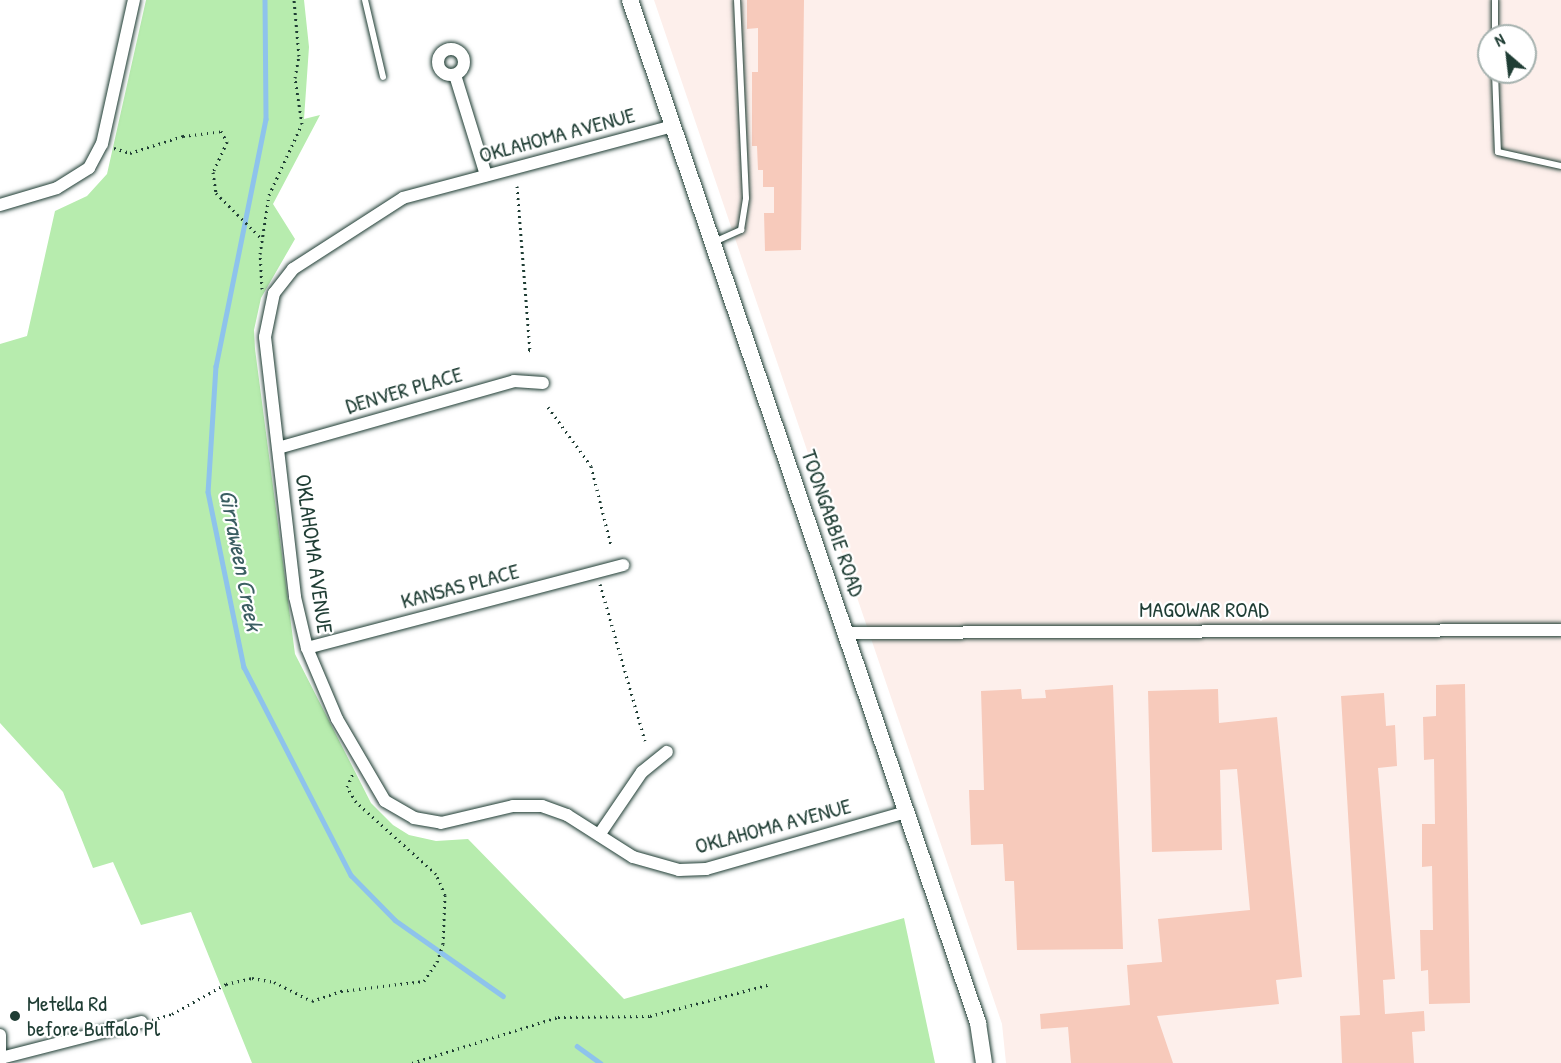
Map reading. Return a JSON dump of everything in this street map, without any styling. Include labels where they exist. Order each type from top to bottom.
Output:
[{"type":"main road","name":"TOONGABBIE ROAD","points":[[630,0],[978,1023],[984,1063]]},
{"type":"street","points":[[0,205],[57,188],[89,168],[102,144],[134,0]]},
{"type":"street","points":[[455,75],[486,175]]},
{"type":"street","name":"OKLAHOMA AVENUE","points":[[673,126],[486,175],[390,205],[293,269],[274,293],[267,316],[265,337],[295,597],[307,648],[337,719],[385,801],[414,818],[441,822],[513,806],[542,806],[567,815],[653,866],[706,869],[906,812]]},
{"type":"street","name":"DENVER PLACE","points":[[278,448],[514,381],[543,383]]},
{"type":"street","name":"KANSAS PLACE","points":[[307,648],[623,565]]},
{"type":"street","name":"MAGOWAR ROAD","points":[[846,633],[1561,630]]},
{"type":"street","points":[[599,835],[642,772],[668,752]]},
{"type":"street","points":[[1,1058],[141,1023]]},
{"type":"street","points":[[0,1035],[0,1063]]},
{"type":"lane","points":[[365,0],[383,77]]},
{"type":"lane","points":[[713,242],[741,230],[746,198],[738,0]]},
{"type":"lane","points":[[1495,0],[1495,24]]},
{"type":"lane","points":[[1495,84],[1498,152],[1502,156],[1561,166]]},
{"type":"path","points":[[267,316],[261,273],[262,239],[268,195],[302,124],[295,78],[299,56],[294,0]]},
{"type":"path","points":[[102,144],[130,153],[196,133],[220,131],[227,142],[212,181],[222,202],[262,239]]},
{"type":"path","points":[[517,186],[530,350],[525,351]]},
{"type":"path","points":[[548,407],[591,466],[611,545]]},
{"type":"path","points":[[599,581],[645,741]]},
{"type":"path","points":[[141,1023],[172,1014],[226,984],[252,978],[274,982],[312,1001],[341,991],[424,981],[437,962],[443,944],[445,896],[436,874],[369,817],[346,787],[360,759]]},
{"type":"path","points":[[412,1063],[558,1017],[650,1016],[771,984]]},
{"type":"shaded area","points":[[654,0],[1561,0],[1561,1063],[1006,1063],[1002,1024]]},
{"type":"green space","points":[[146,0],[304,0],[309,47],[304,119],[320,115],[273,204],[295,239],[261,298],[254,330],[255,349],[295,654],[371,803],[393,825],[409,835],[436,841],[468,839],[624,999],[904,918],[935,1063],[252,1063],[191,912],[141,925],[113,862],[93,868],[63,792],[0,723],[0,344],[27,336],[55,211],[87,196],[107,174]]},
{"type":"building","points":[[747,0],[804,0],[801,250],[765,251],[764,213],[774,213],[774,187],[763,187],[763,170],[758,170],[757,146],[752,146],[752,72],[758,72],[758,28],[747,29]]},
{"type":"building","points":[[1465,684],[1470,1003],[1429,1004],[1428,970],[1421,971],[1420,930],[1433,930],[1432,866],[1422,867],[1422,824],[1435,824],[1434,759],[1424,760],[1423,717],[1436,716],[1436,685]]},
{"type":"building","points":[[1113,685],[1123,949],[1017,950],[1014,881],[1005,881],[1003,844],[971,845],[969,790],[984,790],[981,691],[1021,689],[1022,699],[1046,698],[1045,690]]},
{"type":"building","points":[[1218,689],[1219,723],[1277,717],[1302,977],[1276,980],[1279,1004],[1157,1016],[1173,1063],[1071,1063],[1068,1027],[1041,1029],[1040,1014],[1130,1005],[1127,965],[1162,962],[1158,919],[1250,910],[1237,769],[1220,770],[1222,850],[1152,852],[1148,691]]},
{"type":"building","points":[[1384,693],[1386,726],[1395,725],[1397,766],[1378,768],[1395,979],[1383,980],[1385,1014],[1424,1011],[1425,1031],[1412,1032],[1414,1063],[1342,1063],[1340,1016],[1360,1015],[1341,696]]},
{"type":"waterway","name":"Girraween Creek","points":[[265,0],[266,119],[216,366],[208,492],[244,667],[351,875],[395,920],[503,996]]},
{"type":"waterway","name":"Girraween Creek","points":[[577,1046],[600,1063]]},
{"type":"place","name":"Metella Rd before Buffalo Pl","points":[[15,1016]]}]
